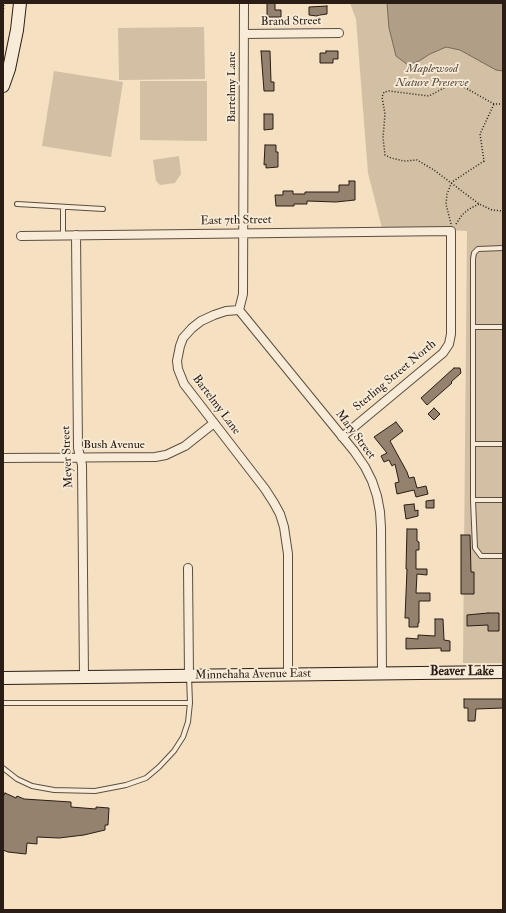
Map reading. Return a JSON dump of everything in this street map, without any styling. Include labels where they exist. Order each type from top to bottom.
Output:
[{"type":"main road","points":[[3,86],[9,69],[17,30],[20,3]]},
{"type":"main road","name":"Minnehaha Avenue East","points":[[3,678],[503,672]]},
{"type":"street","name":"Bartelmy Lane","points":[[244,3],[242,233],[243,294],[240,310],[221,313],[201,321],[188,332],[178,354],[177,362],[184,384],[274,503],[284,527],[288,554],[288,675]]},
{"type":"street","name":"Brand Street","points":[[244,34],[339,33]]},
{"type":"street","name":"East 7th Street","points":[[21,236],[451,231]]},
{"type":"street","name":"Sterling Street North","points":[[342,437],[443,353],[449,344],[451,334],[451,231]]},
{"type":"street","name":"Meyer Street","points":[[76,235],[78,448],[82,465],[84,677]]},
{"type":"street","name":"Mary Street","points":[[240,310],[365,466],[372,481],[380,512],[382,674]]},
{"type":"street","name":"Bush Avenue","points":[[3,458],[155,457],[166,455],[185,446],[214,423]]},
{"type":"street","points":[[188,568],[189,676]]},
{"type":"lane","points":[[17,204],[103,209]]},
{"type":"lane","points":[[63,207],[63,235]]},
{"type":"lane","points":[[503,248],[478,249],[474,253],[473,259],[473,500],[476,548],[481,556],[503,556]]},
{"type":"lane","points":[[473,327],[503,327]]},
{"type":"lane","points":[[473,444],[503,444]]},
{"type":"lane","points":[[473,500],[503,500]]},
{"type":"lane","points":[[3,768],[17,779],[32,786],[49,790],[95,791],[126,785],[146,778],[174,751],[183,737],[188,722],[190,703],[189,676]]},
{"type":"lane","points":[[3,703],[190,703]]},
{"type":"path","points":[[3,15],[4,3]]},
{"type":"path","points":[[503,104],[494,104],[455,82],[429,96],[389,91],[384,92],[382,97],[385,114],[383,138],[385,155],[390,158],[417,160],[452,182],[479,204],[492,210],[503,211]]},
{"type":"path","points":[[451,231],[451,219],[446,204],[447,194],[452,182],[484,160],[480,134],[494,104]]},
{"type":"path","points":[[451,231],[462,215],[469,209],[479,204]]},
{"type":"green space","name":"Maplewood Nature Preserve","points":[[350,3],[503,3],[503,663],[463,663],[467,231],[411,228],[383,232],[368,173],[356,19]]},
{"type":"green space","points":[[204,27],[205,79],[119,80],[118,28]]},
{"type":"green space","points":[[54,71],[123,82],[111,157],[42,146]]},
{"type":"green space","points":[[140,81],[207,81],[207,141],[140,140]]},
{"type":"green space","points":[[179,156],[181,174],[175,183],[160,185],[156,181],[153,160]]},
{"type":"shaded area","points":[[387,3],[503,3],[503,71],[496,70],[460,50],[446,47],[408,65],[396,56],[389,28]]},
{"type":"building","points":[[267,3],[275,3],[275,10],[281,10],[281,17],[267,17]]},
{"type":"building","points":[[327,6],[327,14],[317,16],[309,15],[309,7]]},
{"type":"building","points":[[261,51],[270,51],[271,82],[274,82],[274,91],[264,91]]},
{"type":"building","points":[[326,51],[338,51],[338,59],[333,59],[333,63],[320,63],[320,53],[326,53]]},
{"type":"building","points":[[264,114],[273,114],[273,129],[264,130]]},
{"type":"building","points":[[265,145],[276,145],[276,152],[278,152],[278,167],[266,168],[266,164],[264,165]]},
{"type":"building","points":[[349,181],[355,181],[355,200],[336,202],[307,201],[307,204],[276,206],[275,195],[283,195],[283,191],[293,191],[293,194],[305,194],[305,192],[339,192],[339,185],[349,185]]},
{"type":"building","points":[[454,368],[460,368],[461,373],[427,405],[421,398]]},
{"type":"building","points":[[434,408],[440,414],[434,420],[428,414]]},
{"type":"building","points":[[396,422],[403,431],[390,441],[409,478],[414,477],[417,488],[426,486],[428,494],[416,497],[414,490],[397,494],[395,483],[399,482],[395,464],[392,466],[389,460],[384,462],[381,456],[387,453],[374,437]]},
{"type":"building","points":[[434,500],[434,508],[426,508],[426,501]]},
{"type":"building","points":[[414,504],[415,511],[418,510],[418,516],[406,519],[404,505]]},
{"type":"building","points":[[407,529],[417,529],[419,550],[416,550],[416,569],[427,569],[427,575],[417,574],[416,593],[430,593],[430,601],[419,601],[418,627],[409,627],[409,618],[405,618]]},
{"type":"building","points":[[461,535],[470,535],[471,572],[474,572],[474,594],[461,594]]},
{"type":"building","points":[[499,613],[499,631],[488,631],[488,625],[467,626],[467,615]]},
{"type":"building","points":[[435,619],[443,619],[444,640],[450,641],[450,651],[441,651],[441,648],[406,649],[406,638],[418,639],[418,635],[435,636]]},
{"type":"building","points":[[464,699],[503,699],[503,708],[476,709],[475,721],[468,721],[468,708],[464,708]]},
{"type":"building","points":[[5,793],[16,798],[17,796],[24,799],[71,802],[71,807],[96,809],[96,807],[109,808],[108,825],[105,825],[105,830],[84,835],[59,838],[37,837],[37,844],[27,843],[26,854],[8,852],[3,850],[3,797]]},
{"type":"district","name":"Beaver Lake","points":[[462,672]]}]
